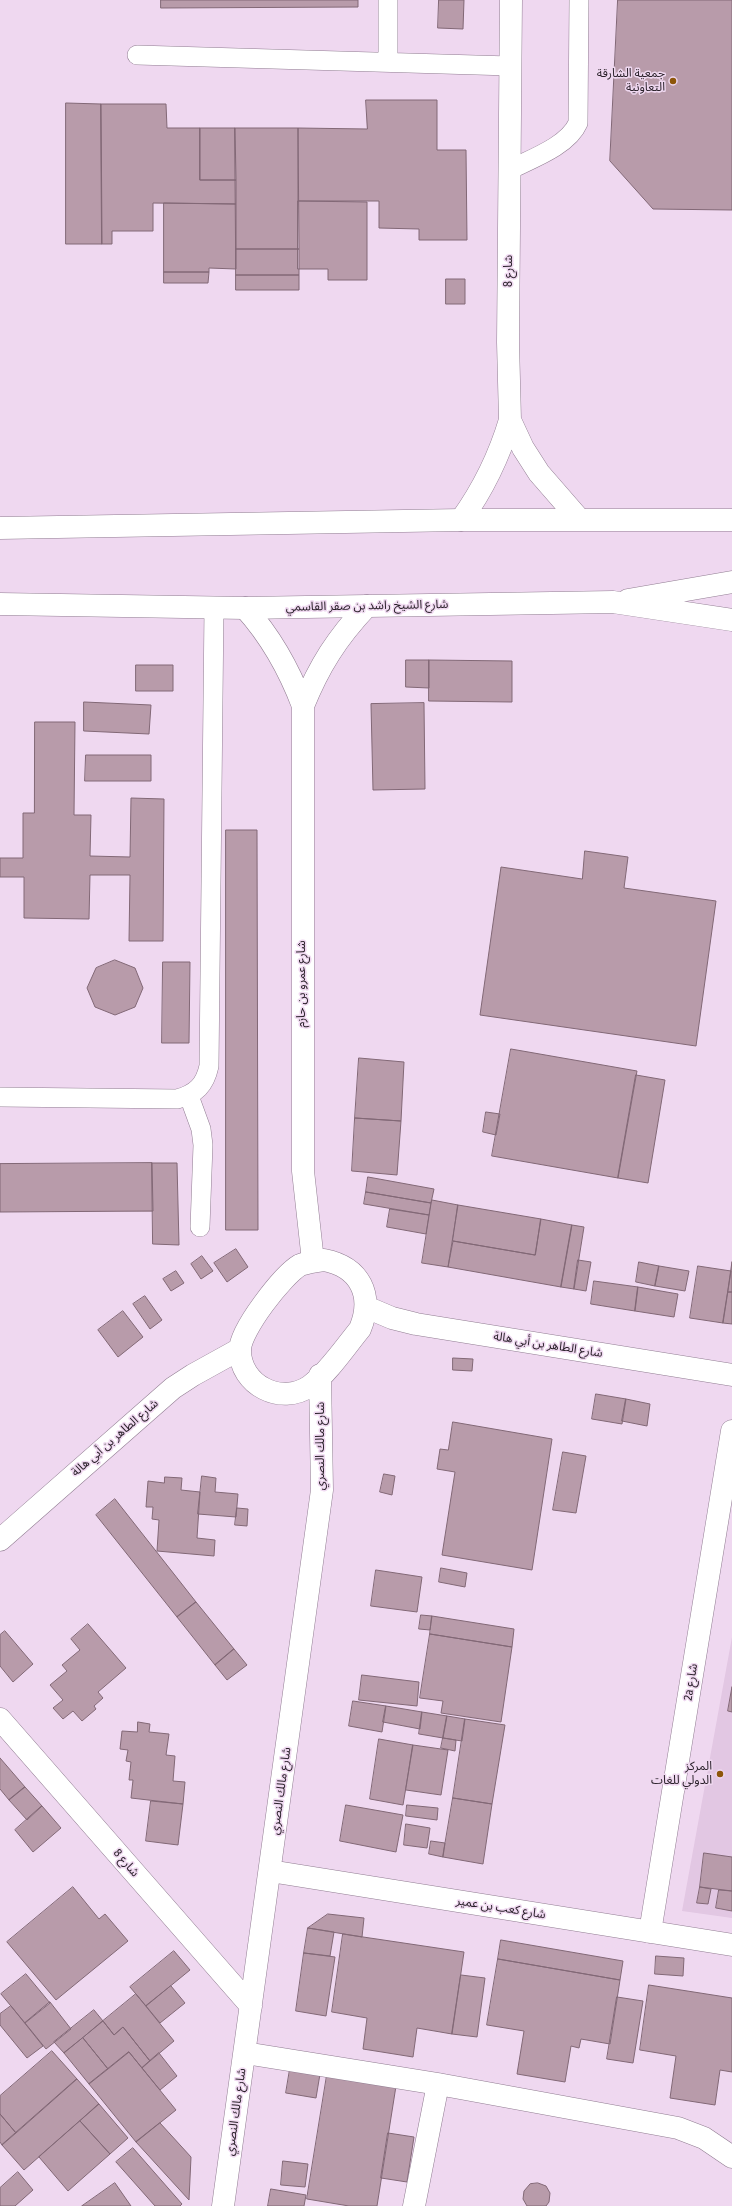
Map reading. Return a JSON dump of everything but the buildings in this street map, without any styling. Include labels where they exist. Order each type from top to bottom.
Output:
[{"type":"street","name":"شارع 8","points":[[511,0],[509,170],[510,420],[523,448],[539,473],[579,519]]},
{"type":"street","points":[[461,520],[478,497],[491,473],[502,447],[510,420]]},
{"type":"street","points":[[0,528],[461,520],[732,520]]},
{"type":"street","points":[[613,602],[732,582]]},
{"type":"street","name":"شارع الشيخ راشد بن صقر القاسمي","points":[[0,604],[245,608],[613,602],[732,620]]},
{"type":"street","name":"شارع عمرو بن حازم","points":[[303,706],[314,679],[329,652],[347,628],[367,606]]},
{"type":"street","name":"شارع عمرو بن حازم","points":[[245,608],[264,630],[280,654],[293,679],[303,706],[302,1141],[303,1179],[312,1261]]},
{"type":"street","points":[[312,1261],[335,1263],[350,1272],[361,1285],[365,1296],[366,1307],[360,1329],[310,1385],[298,1392],[284,1394],[270,1392],[258,1386],[248,1376],[242,1363],[240,1349],[242,1336],[249,1323],[290,1273],[301,1265],[312,1261]]},
{"type":"street","name":"شارع الطاهر بن أبي هالة","points":[[366,1307],[392,1318],[423,1325],[732,1375]]},
{"type":"street","name":"شارع الطاهر بن أبي هالة","points":[[0,1540],[173,1388],[240,1349]]},
{"type":"street","name":"شارع مالك النصري","points":[[223,2206],[252,2006],[322,1490],[323,1461],[320,1375]]},
{"type":"street","name":"2a شارع","points":[[650,1932],[732,1431]]},
{"type":"street","name":"شارع 8","points":[[0,1719],[252,2006]]},
{"type":"street","name":"شارع كعب بن عمير","points":[[270,1871],[732,1945]]},
{"type":"street","points":[[245,2053],[438,2084],[678,2128],[704,2138],[732,2157]]},
{"type":"street","points":[[414,2206],[438,2084]]},
{"type":"lane","points":[[388,0],[388,62]]},
{"type":"lane","points":[[509,170],[564,141],[575,130],[578,123],[578,0]]},
{"type":"lane","points":[[137,55],[510,66]]},
{"type":"lane","points":[[0,1097],[177,1099],[189,1096],[200,1089],[207,1078],[209,1066],[214,608]]},
{"type":"lane","points":[[189,1096],[200,1123],[203,1145],[200,1227]]},
{"type":"shaded area","name":"المركز الدولي للغات","points":[[732,1637],[732,1918],[682,1911]]},
{"type":"place","name":"جمعية الشارقة التعاونية","points":[[673,81]]},
{"type":"place","name":"المركز الدولي للغات","points":[[720,1774]]}]
